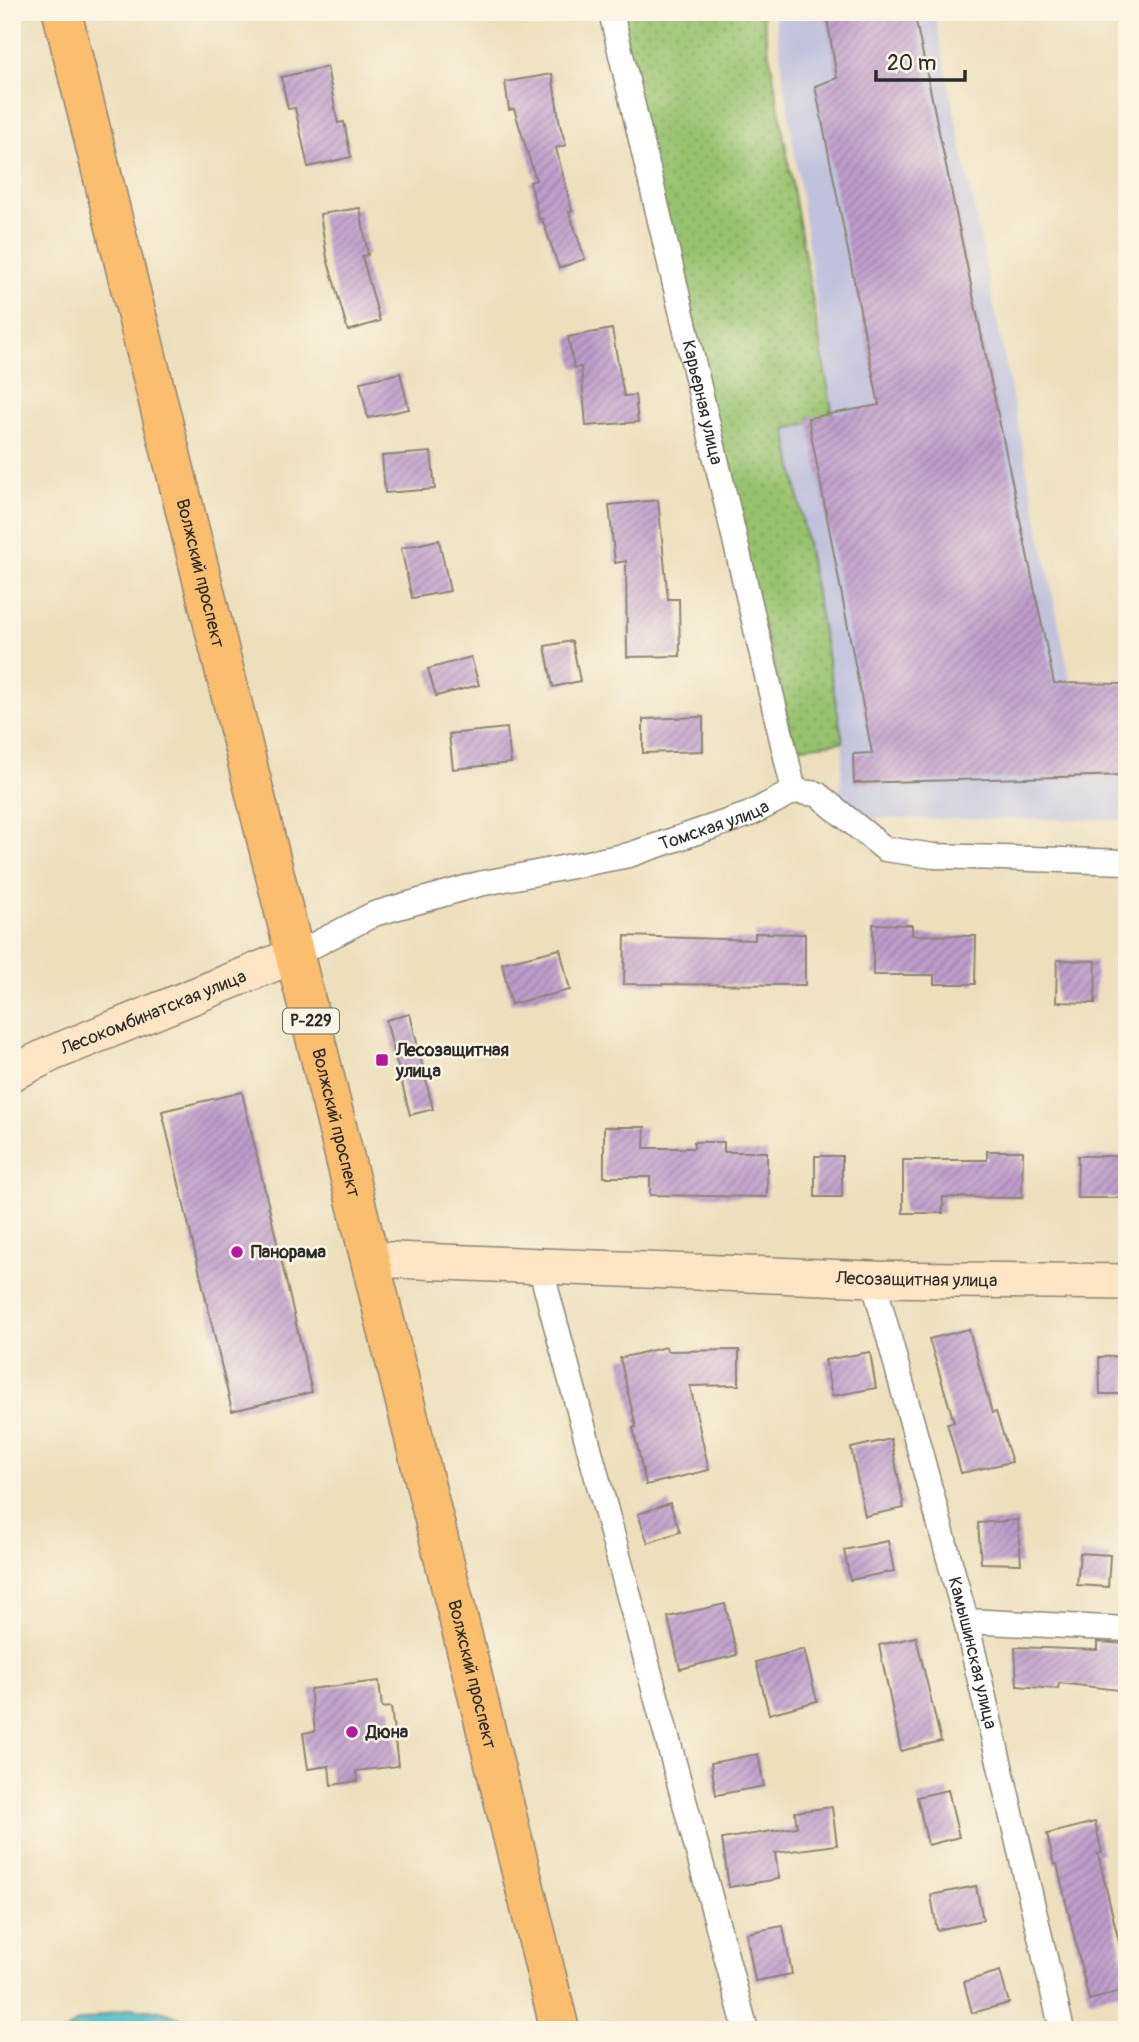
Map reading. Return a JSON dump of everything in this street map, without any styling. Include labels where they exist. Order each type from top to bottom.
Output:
[{"type":"main road","name":"Волжский проспект","points":[[62,12],[559,2030]]},
{"type":"street","name":"Карьерная улица","points":[[611,12],[794,790]]},
{"type":"street","name":"Томская улица","points":[[295,955],[373,914],[479,884],[629,855],[750,814],[794,790]]},
{"type":"street","points":[[794,790],[817,794],[885,849],[934,856],[1127,862]]},
{"type":"street","name":"Лесокомбинатская улица","points":[[12,1073],[53,1053],[295,955]]},
{"type":"street","name":"Лесозащитная улица","points":[[369,1259],[873,1279],[1127,1282]]},
{"type":"street","points":[[540,1266],[746,2030]]},
{"type":"street","name":"Камышинская улица","points":[[873,1279],[966,1621],[1062,2030]]},
{"type":"street","points":[[966,1621],[1127,1629]]},
{"type":"shaded area","points":[[774,12],[934,12],[1071,684],[1127,682],[1127,820],[839,818],[843,742],[786,429],[833,415]]},
{"type":"green space","points":[[602,12],[762,12],[833,416],[786,429],[843,742],[795,748]]},
{"type":"water","points":[[131,2008],[161,2011],[202,2030],[67,2030],[77,2022]]},
{"type":"building","points":[[826,12],[914,12],[1054,683],[1127,684],[1127,775],[854,783],[853,754],[872,753],[808,418],[879,405],[815,86],[837,78]]},
{"type":"building","points":[[327,67],[338,123],[344,122],[351,157],[308,167],[295,108],[288,109],[281,77]]},
{"type":"building","points":[[552,74],[566,145],[556,148],[572,211],[569,212],[585,259],[559,268],[542,219],[539,219],[530,182],[536,180],[514,109],[509,110],[505,82]]},
{"type":"building","points":[[360,208],[368,255],[362,256],[380,321],[348,331],[327,258],[320,214]]},
{"type":"building","points":[[612,329],[624,396],[635,395],[638,422],[586,426],[581,367],[574,368],[568,337]]},
{"type":"building","points":[[400,373],[409,409],[368,418],[360,382]]},
{"type":"building","points":[[431,452],[435,489],[385,493],[382,456]]},
{"type":"building","points":[[658,500],[668,599],[679,599],[680,656],[627,657],[626,561],[615,563],[609,505]]},
{"type":"building","points":[[439,540],[450,591],[412,598],[401,548]]},
{"type":"building","points":[[572,641],[580,681],[553,687],[545,646]]},
{"type":"building","points":[[471,657],[479,685],[436,696],[428,669]]},
{"type":"building","points":[[703,717],[703,751],[643,753],[643,719]]},
{"type":"building","points":[[507,728],[511,763],[453,769],[449,734]]},
{"type":"building","points":[[873,924],[912,925],[912,935],[976,936],[975,984],[934,984],[934,975],[873,975]]},
{"type":"building","points":[[755,933],[805,934],[805,985],[624,984],[625,936],[755,940]]},
{"type":"building","points":[[560,949],[570,990],[511,1004],[502,963]]},
{"type":"building","points":[[1057,960],[1096,961],[1095,1003],[1056,1002]]},
{"type":"building","points":[[410,1014],[433,1109],[410,1115],[386,1020]]},
{"type":"building","name":"Панорама","points":[[242,1092],[312,1392],[232,1411],[162,1111]]},
{"type":"building","points":[[604,1127],[645,1127],[644,1148],[694,1148],[694,1142],[724,1142],[724,1152],[767,1152],[767,1197],[650,1195],[650,1177],[604,1177]]},
{"type":"building","points":[[987,1151],[1023,1151],[1022,1198],[943,1197],[943,1213],[903,1213],[903,1160],[987,1160]]},
{"type":"building","points":[[815,1156],[842,1156],[842,1197],[815,1197]]},
{"type":"building","points":[[1078,1156],[1126,1156],[1125,1198],[1077,1198]]},
{"type":"building","points":[[969,1329],[992,1413],[996,1412],[1012,1462],[961,1473],[947,1423],[954,1422],[929,1339]]},
{"type":"building","points":[[666,1347],[667,1351],[739,1350],[739,1385],[690,1386],[709,1470],[646,1485],[620,1358]]},
{"type":"building","points":[[870,1352],[876,1388],[832,1396],[825,1360]]},
{"type":"building","points":[[1127,1356],[1127,1394],[1100,1394],[1099,1357]]},
{"type":"building","points":[[891,1439],[904,1508],[865,1516],[851,1448]]},
{"type":"building","points":[[670,1503],[680,1532],[648,1543],[638,1514]]},
{"type":"building","points":[[1018,1520],[1021,1564],[981,1563],[978,1523]]},
{"type":"building","points":[[888,1541],[894,1571],[850,1580],[844,1550]]},
{"type":"building","points":[[1080,1553],[1110,1555],[1108,1587],[1077,1585]]},
{"type":"building","points":[[725,1604],[737,1655],[680,1669],[668,1617]]},
{"type":"building","points":[[916,1637],[941,1741],[901,1751],[879,1645]]},
{"type":"building","points":[[1097,1642],[1127,1644],[1127,1691],[1059,1683],[1058,1689],[1017,1686],[1015,1647],[1097,1650]]},
{"type":"building","points":[[804,1649],[817,1701],[769,1714],[756,1662]]},
{"type":"building","name":"Дюна","points":[[379,1681],[382,1708],[391,1707],[398,1766],[356,1771],[358,1781],[331,1785],[329,1766],[308,1769],[303,1733],[315,1731],[310,1689]]},
{"type":"building","points":[[758,1754],[764,1786],[716,1795],[711,1763]]},
{"type":"building","points":[[948,1790],[959,1837],[928,1845],[917,1797]]},
{"type":"building","points":[[832,1807],[837,1845],[775,1853],[779,1879],[729,1887],[722,1839],[797,1827],[795,1812]]},
{"type":"building","points":[[1095,1822],[1102,1853],[1098,1854],[1123,1959],[1127,1958],[1127,1990],[1089,2000],[1057,1864],[1054,1864],[1047,1834]]},
{"type":"building","points":[[976,1886],[983,1920],[937,1930],[931,1895]]},
{"type":"building","points":[[783,1926],[792,1974],[755,1981],[746,1933]]},
{"type":"building","points":[[1000,1971],[1009,2003],[972,2013],[964,1982]]},
{"type":"place","name":"Лесозащитная улица","points":[[382,1060]]},
{"type":"place","name":"Панорама","points":[[237,1252]]},
{"type":"place","name":"Дюна","points":[[352,1732]]}]
